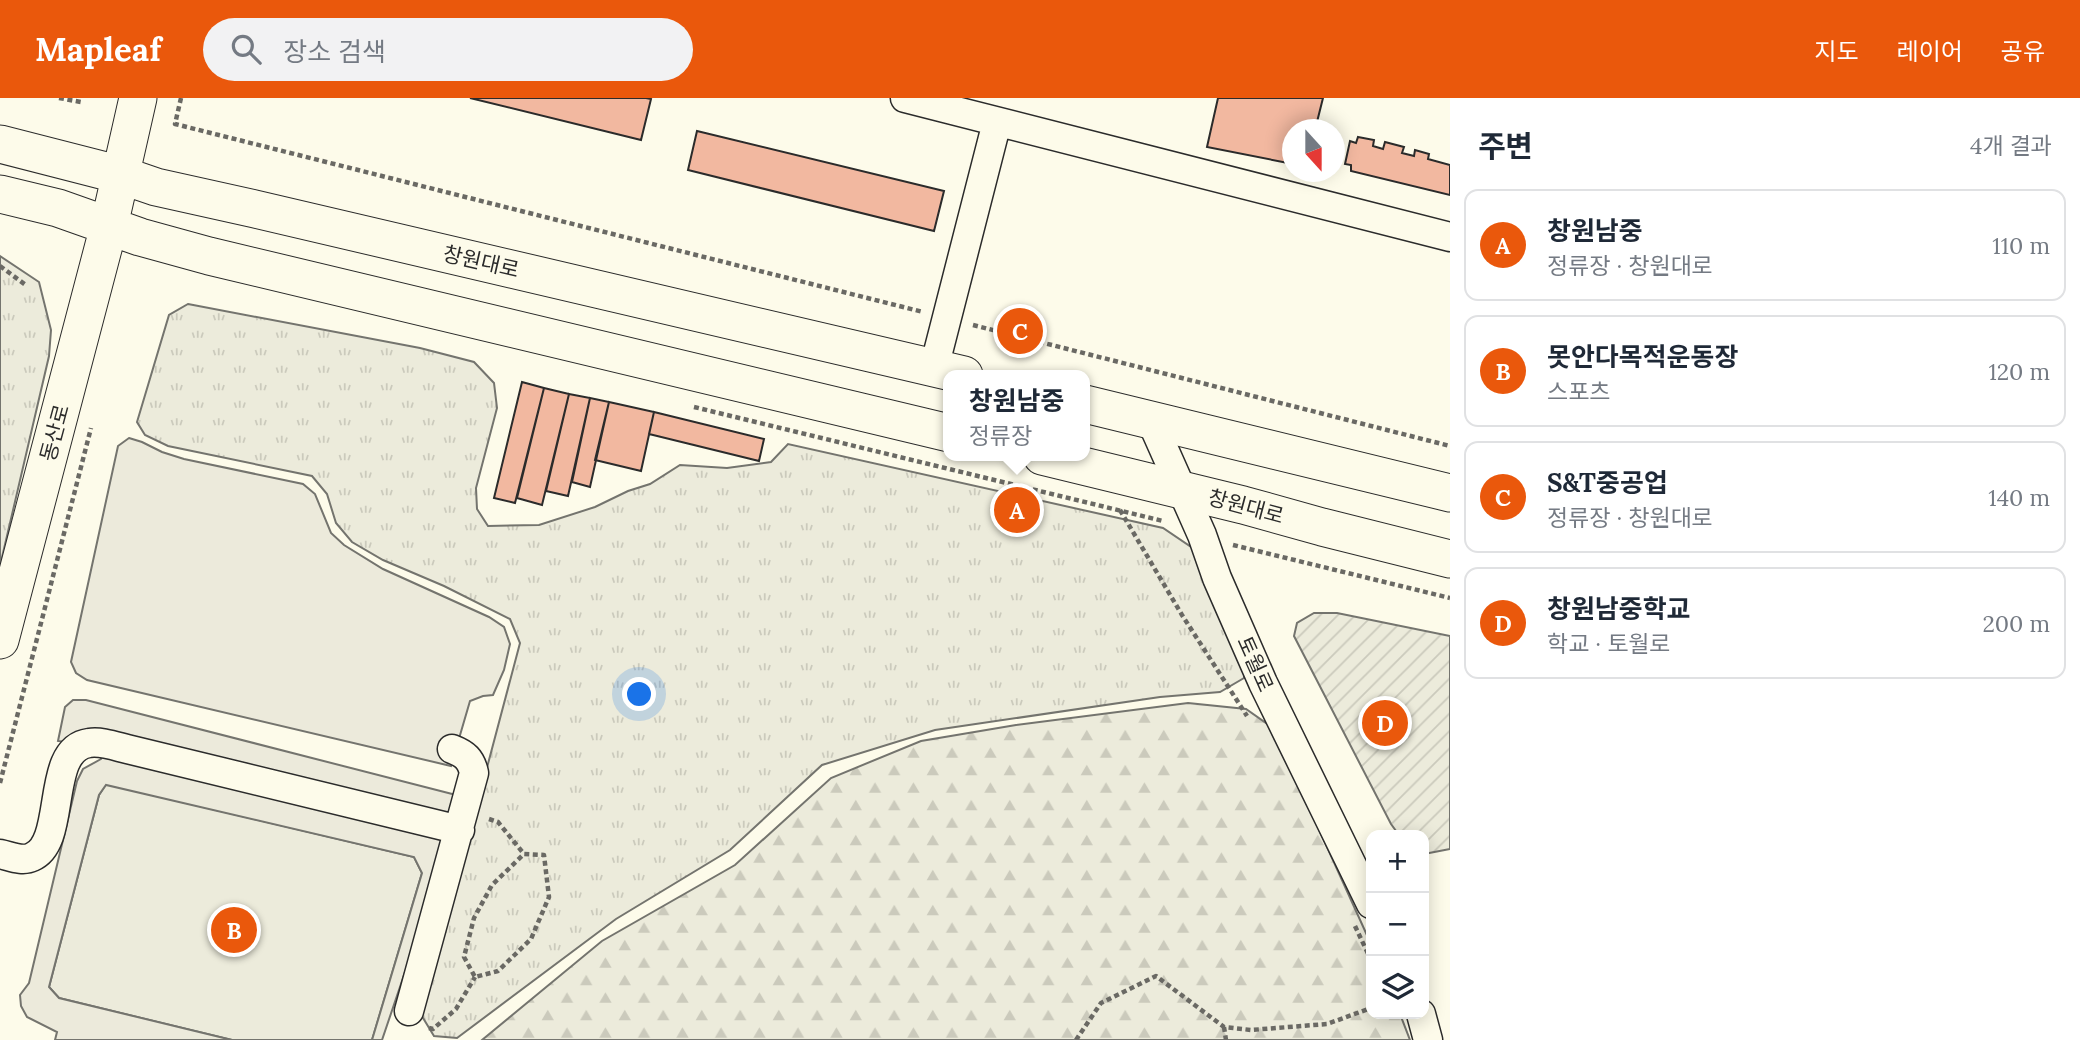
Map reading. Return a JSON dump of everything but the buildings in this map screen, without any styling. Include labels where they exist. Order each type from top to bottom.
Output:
[{"type":"main road","name":"동산로","points":[[0,640],[109,226],[138,98]]},
{"type":"main road","name":"창원대로","points":[[0,144],[201,198],[943,371]]},
{"type":"main road","points":[[0,194],[58,208],[140,237],[209,256],[943,432]]},
{"type":"main road","points":[[1090,405],[1450,493]]},
{"type":"main road","name":"창원대로","points":[[1063,461],[1450,559]]},
{"type":"street","points":[[905,98],[1450,237]]},
{"type":"street","points":[[949,370],[947,318],[997,122]]},
{"type":"street","name":"토월로","points":[[1150,418],[1362,913]]},
{"type":"street","points":[[0,854],[24,859],[33,857],[42,849],[48,838],[60,780],[68,759],[75,750],[88,743],[462,820]]},
{"type":"street","points":[[409,1011],[474,773],[471,761],[463,753],[452,749]]},
{"type":"street","points":[[1422,1019],[1428,1040]]},
{"type":"path","points":[[59,98],[81,102]]},
{"type":"path","points":[[181,98],[175,124],[1450,446]]},
{"type":"path","points":[[0,266],[27,286]]},
{"type":"path","points":[[0,783],[93,418]]},
{"type":"path","points":[[1120,510],[1182,615],[1248,717]]},
{"type":"path","points":[[1232,544],[1450,598]]},
{"type":"path","points":[[462,820],[498,822],[524,854]]},
{"type":"path","points":[[409,1011],[423,1027],[433,1029],[456,1009],[475,976],[498,971],[531,939],[549,897],[544,855],[524,854],[492,885],[474,918],[464,957],[475,976]]},
{"type":"path","points":[[1362,913],[1370,956]]},
{"type":"path","points":[[1076,1040],[1101,1003],[1156,976],[1224,1027],[1251,1030],[1327,1024],[1366,1010]]},
{"type":"path","points":[[1224,1027],[1226,1040]]},
{"type":"green space","points":[[0,256],[39,282],[51,330],[49,356],[0,566]]},
{"type":"green space","points":[[188,304],[420,348],[474,362],[494,383],[497,408],[476,488],[477,509],[488,526],[539,525],[595,507],[650,484],[680,465],[727,468],[771,462],[788,444],[1163,528],[1194,549],[1245,648],[1244,678],[1220,692],[1160,697],[935,730],[822,765],[730,850],[616,919],[457,1038],[434,1036],[420,1013],[520,643],[510,619],[444,586],[383,560],[352,542],[336,523],[327,494],[312,476],[168,446],[145,435],[137,422],[169,315]]},
{"type":"green space","points":[[1314,613],[1337,613],[1450,636],[1450,849],[1429,853],[1429,830],[1395,830],[1391,824],[1294,636],[1297,623]]},
{"type":"green space","points":[[1188,703],[1246,709],[1273,728],[1366,933],[1366,1019],[1402,1019],[1410,1040],[482,1040],[602,941],[735,865],[831,778],[921,741],[1016,725]]},
{"type":"green space","points":[[106,784],[414,857],[422,873],[372,1040],[232,1040],[59,998],[49,987],[99,795]]},
{"type":"shaded area","points":[[129,438],[184,459],[303,484],[315,494],[331,533],[344,545],[383,569],[489,617],[504,627],[510,644],[504,670],[493,695],[470,701],[451,766],[87,680],[76,673],[71,662],[118,446]]},
{"type":"shaded area","points":[[73,700],[86,700],[460,796],[440,869],[382,1040],[372,1040],[422,873],[414,857],[106,785],[99,795],[49,987],[59,998],[232,1040],[55,1040],[57,1032],[27,1017],[21,1006],[20,995],[29,983],[77,781],[83,769],[101,759],[102,747],[58,741],[65,707]]},
{"type":"place","name":"S&T중공업","points":[[1020,331]]},
{"type":"place","name":"창원남중","points":[[1017,510]]},
{"type":"place","name":"창원남중학교","points":[[1385,723]]},
{"type":"place","name":"못안다목적운동장","points":[[234,930]]}]
